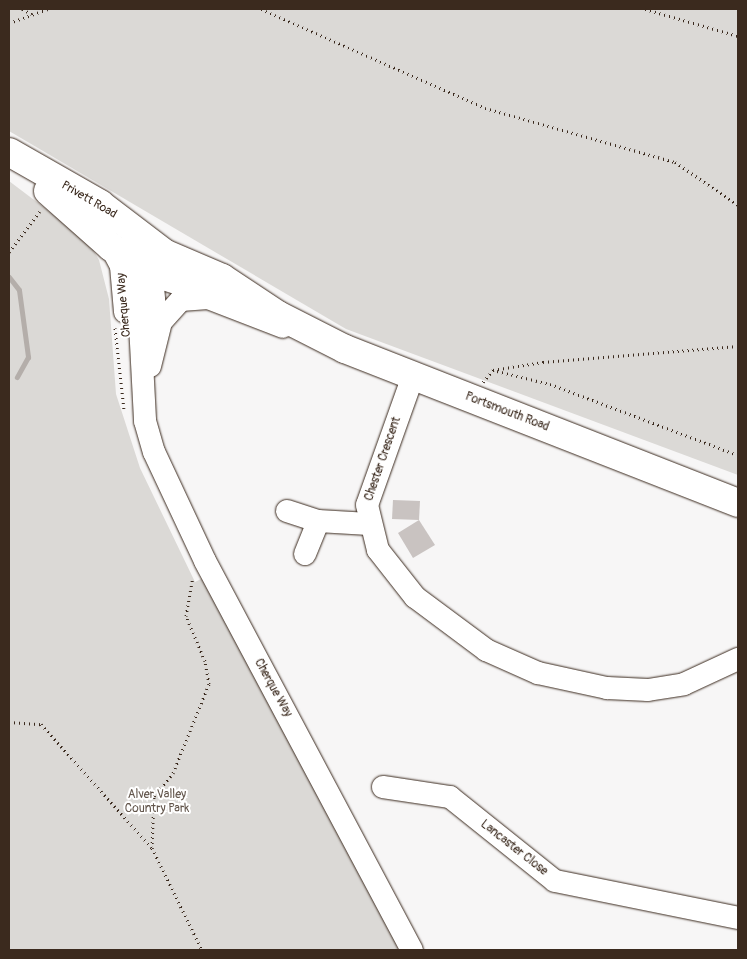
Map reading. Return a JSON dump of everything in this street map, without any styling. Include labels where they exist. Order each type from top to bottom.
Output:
[{"type":"main road","name":"Privett Road","points":[[9,152],[58,190],[112,247],[156,262]]},
{"type":"main road","name":"Privett Road","points":[[9,163],[58,190],[118,216],[156,262]]},
{"type":"main road","name":"Portsmouth Road","points":[[156,262],[222,278],[278,315],[345,349],[738,503]]},
{"type":"street","name":"Cherque Way","points":[[112,247],[121,266],[130,393],[135,417],[154,452],[205,561],[412,950]]},
{"type":"street","name":"Cherque Way","points":[[135,417],[143,393],[138,286],[156,262]]},
{"type":"street","points":[[143,393],[157,334],[156,262]]},
{"type":"street","points":[[157,334],[177,303],[208,298],[345,349]]},
{"type":"street","name":"Chester Crescent","points":[[413,376],[374,482],[369,524],[378,550],[415,596],[486,650],[538,673],[607,688],[648,690],[712,675],[738,659]]},
{"type":"street","points":[[287,511],[318,521],[369,524]]},
{"type":"street","points":[[305,554],[318,521]]},
{"type":"street","name":"Lancaster Close","points":[[383,787],[450,797],[555,880],[738,918]]},
{"type":"path","points":[[22,9],[33,14]]},
{"type":"path","points":[[9,23],[48,9]]},
{"type":"path","points":[[261,9],[486,108],[675,162],[738,205]]},
{"type":"path","points":[[646,9],[738,36]]},
{"type":"path","points":[[9,252],[58,190]]},
{"type":"path","points":[[115,322],[135,417]]},
{"type":"path","points":[[479,386],[494,370],[738,346]]},
{"type":"path","points":[[494,370],[550,384],[738,455]]},
{"type":"path","points":[[152,848],[154,796],[173,772],[209,684],[205,661],[186,616],[192,574]]},
{"type":"path","points":[[9,722],[41,724],[152,848],[202,950]]},
{"type":"green space","points":[[9,9],[738,9],[738,475],[346,329],[9,131]]},
{"type":"green space","name":"Alver Valley Country Park","points":[[9,181],[87,240],[99,260],[109,299],[116,394],[140,468],[195,582],[203,578],[411,950],[9,950]]},
{"type":"building","points":[[393,500],[420,501],[419,520],[392,519]]},
{"type":"building","points":[[419,520],[435,545],[413,558],[398,533]]},
{"type":"waterway","points":[[9,277],[19,290],[28,357],[17,377]]}]
